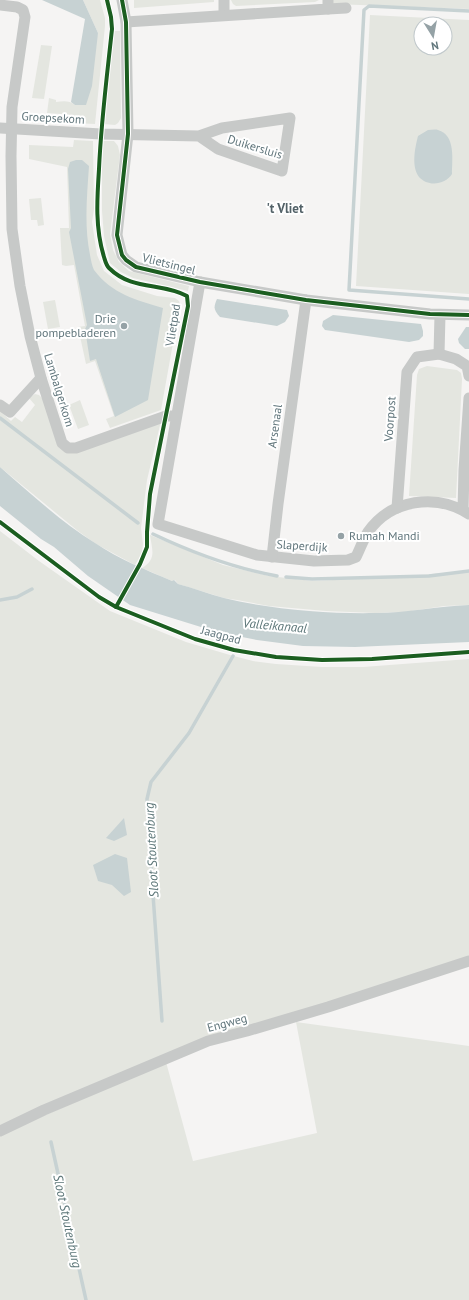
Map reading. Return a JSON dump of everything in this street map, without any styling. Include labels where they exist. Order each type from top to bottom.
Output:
[{"type":"street","name":"Vlietsingel","points":[[122,0],[126,22],[128,134],[117,235],[122,255],[126,260],[136,267],[200,282],[306,300],[440,315],[469,315]]},
{"type":"street","points":[[224,0],[224,15]]},
{"type":"street","points":[[126,22],[224,15],[328,4],[346,8]]},
{"type":"street","name":"Lambalgerkom","points":[[0,5],[17,6],[23,10],[25,17],[12,107],[11,163],[14,240],[20,286],[30,336],[41,378],[62,442],[68,448],[76,448],[166,416],[176,416]]},
{"type":"street","name":"Duikersluis","points":[[128,134],[199,136],[222,128],[290,118],[282,171],[218,149],[199,136]]},
{"type":"street","name":"Groepsekom","points":[[0,128],[101,134],[128,134]]},
{"type":"street","points":[[176,416],[200,282]]},
{"type":"street","name":"Arsenaal","points":[[272,557],[306,300]]},
{"type":"street","points":[[439,354],[440,315]]},
{"type":"street","name":"Voorpost","points":[[397,508],[407,372],[417,357],[439,354],[456,358],[467,366],[469,376]]},
{"type":"street","points":[[0,405],[10,412],[41,378]]},
{"type":"street","points":[[466,512],[464,470],[469,398]]},
{"type":"street","name":"Slaperdijk","points":[[176,416],[158,524],[257,555],[314,561],[348,560],[356,557],[363,541],[375,524],[382,517],[397,508],[410,503],[431,501],[452,505],[466,512]]},
{"type":"street","name":"Engweg","points":[[0,1131],[44,1110],[208,1041],[321,1009],[469,961]]},
{"type":"shaded area","points":[[83,0],[100,0],[105,18],[95,124],[74,123],[74,115],[47,113],[49,98],[56,100],[56,102],[64,101],[75,105],[98,33]]},
{"type":"shaded area","points":[[134,0],[214,0],[214,2],[134,8]]},
{"type":"shaded area","points":[[231,0],[319,0],[315,2],[236,6]]},
{"type":"shaded area","points":[[333,0],[469,0],[469,9],[333,4]]},
{"type":"shaded area","points":[[370,15],[413,17],[413,56],[453,56],[453,19],[469,20],[469,294],[356,286]]},
{"type":"shaded area","points":[[114,31],[120,31],[121,118],[115,125],[103,124]]},
{"type":"shaded area","points":[[41,45],[52,46],[44,99],[32,98]]},
{"type":"shaded area","points":[[74,140],[93,141],[94,209],[92,222],[97,255],[104,271],[122,285],[157,296],[175,298],[180,304],[161,410],[110,428],[106,419],[114,416],[95,361],[86,364],[78,327],[85,326],[74,265],[62,265],[60,228],[69,228],[67,167],[29,159],[29,145],[73,147]]},
{"type":"shaded area","points":[[102,141],[114,141],[118,146],[120,155],[110,234],[113,250],[119,262],[129,271],[189,286],[188,291],[133,278],[121,272],[110,263],[104,236],[102,211]]},
{"type":"shaded area","points":[[41,198],[44,225],[38,226],[37,220],[31,220],[29,199]]},
{"type":"shaded area","points":[[55,300],[60,327],[48,329],[43,302]]},
{"type":"shaded area","points":[[427,366],[457,370],[461,373],[462,379],[456,498],[409,496],[417,375],[419,369]]},
{"type":"shaded area","points":[[35,394],[39,395],[43,399],[60,447],[161,421],[147,480],[141,528],[143,544],[142,553],[135,565],[96,544],[78,531],[0,467],[0,411],[11,421],[15,417],[22,422],[35,405],[29,398]]},
{"type":"shaded area","points":[[80,400],[89,425],[78,429],[69,405]]},
{"type":"shaded area","points":[[0,531],[39,561],[110,611],[186,642],[230,655],[253,661],[276,664],[322,667],[363,667],[469,659],[469,957],[247,1029],[0,1127]]},
{"type":"shaded area","points":[[150,535],[223,565],[269,576],[313,581],[469,571],[469,605],[444,606],[405,612],[375,613],[326,611],[269,606],[224,598],[178,584],[175,580],[172,581],[142,568],[147,565],[152,558]]},
{"type":"shaded area","points":[[296,1022],[469,1046],[469,1300],[0,1300],[0,1135],[166,1062],[193,1161],[317,1133]]},
{"type":"water","points":[[42,0],[83,0],[98,33],[92,86],[86,105],[75,105],[71,102],[85,19]]},
{"type":"water","points":[[428,130],[437,130],[444,133],[450,142],[452,149],[452,174],[445,181],[436,183],[427,182],[419,177],[415,168],[415,151],[418,136]]},
{"type":"water","points":[[82,160],[89,166],[86,211],[87,233],[94,270],[109,285],[125,295],[163,308],[148,400],[115,417],[96,359],[90,361],[85,329],[87,325],[69,232],[71,228],[68,169],[70,162]]},
{"type":"water","points":[[217,299],[287,310],[289,316],[285,322],[277,326],[220,317],[215,309]]},
{"type":"water","points":[[333,315],[421,324],[423,336],[419,340],[409,342],[325,330],[322,326],[323,321]]},
{"type":"water","points":[[466,327],[469,327],[469,349],[465,349],[459,343],[458,339]]},
{"type":"water","name":"Valleikanaal","points":[[0,467],[46,507],[82,535],[123,559],[172,581],[174,580],[178,584],[242,602],[319,612],[387,613],[469,605],[469,642],[355,647],[303,646],[257,640],[217,632],[130,605],[88,576],[54,547],[41,539],[0,506]]},
{"type":"water","points":[[124,818],[127,835],[114,841],[106,838]]},
{"type":"water","points":[[115,854],[127,858],[131,892],[124,896],[112,885],[98,881],[93,865]]},
{"type":"waterway","points":[[469,11],[369,6],[364,10],[349,290],[469,299]]},
{"type":"waterway","points":[[0,418],[138,523]]},
{"type":"waterway","points":[[153,534],[214,559],[245,569],[277,576]]},
{"type":"waterway","points":[[286,577],[312,579],[429,576],[469,571]]},
{"type":"waterway","points":[[0,600],[17,597],[32,589]]},
{"type":"waterway","name":"Sloot Stoutenburg","points":[[162,1021],[147,799],[151,782],[189,733],[233,656]]},
{"type":"waterway","name":"Sloot Stoutenburg","points":[[51,1142],[86,1300]]},
{"type":"cycle path","name":"Vlietpad","points":[[107,0],[112,29],[100,151],[97,213],[101,246],[107,265],[118,275],[127,280],[167,289],[187,296],[188,306],[150,494],[147,547],[140,564],[116,607]]},
{"type":"cycle path","points":[[122,0],[126,22],[128,134],[117,235],[122,255],[126,260],[136,267],[200,282],[306,300],[430,314],[469,315]]},
{"type":"cycle path","name":"Jaagpad","points":[[0,522],[99,597],[116,607],[195,639],[234,650],[276,657],[322,660],[372,659],[469,652]]},
{"type":"place","name":"Drie pompebladeren","points":[[124,326]]},
{"type":"place","name":"Rumah Mandi","points":[[341,536]]},
{"type":"district","name":"'t Vliet","points":[[285,208]]}]
